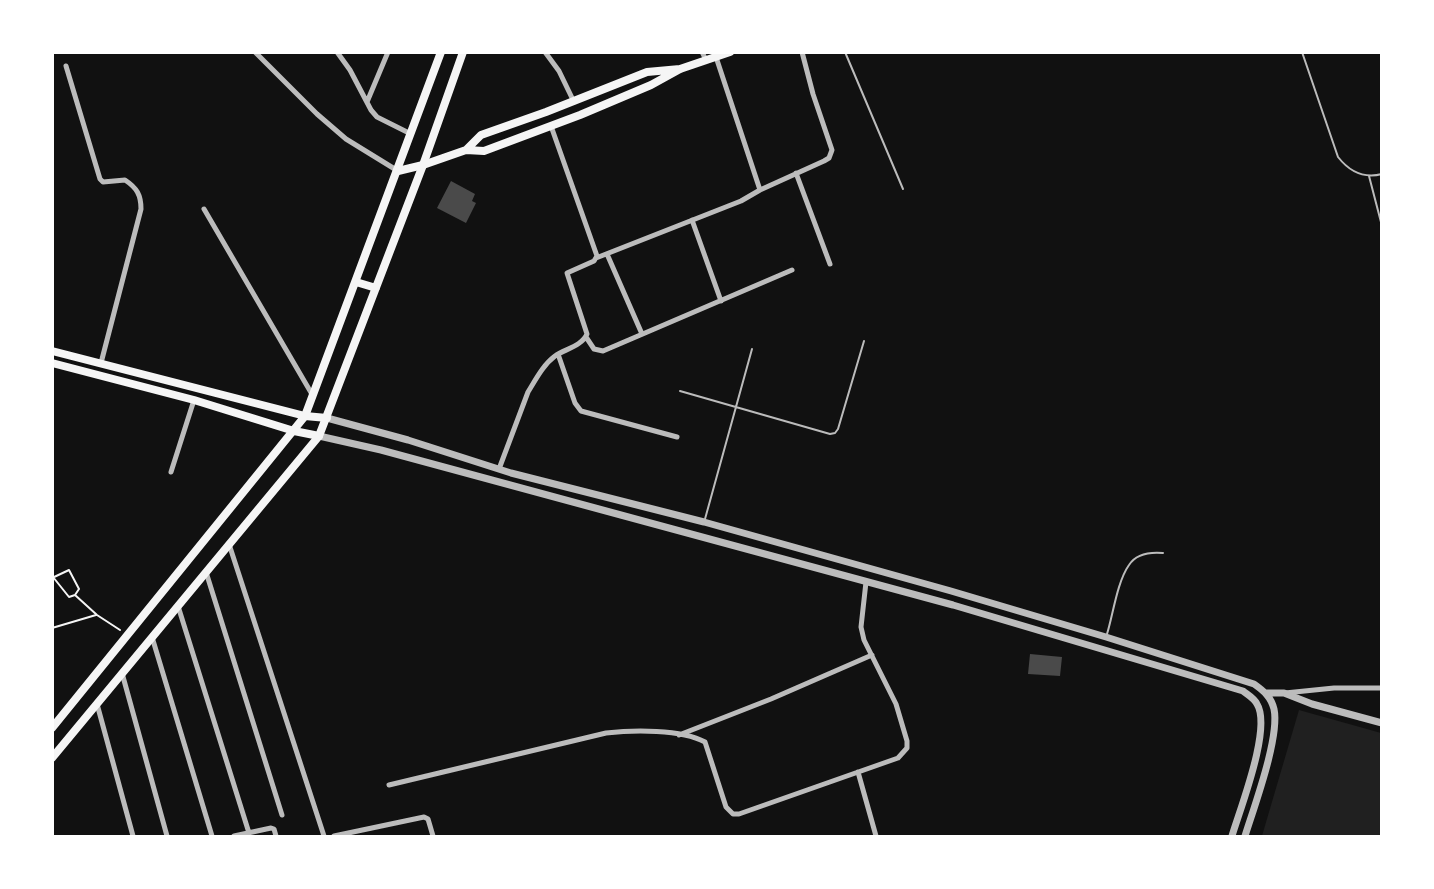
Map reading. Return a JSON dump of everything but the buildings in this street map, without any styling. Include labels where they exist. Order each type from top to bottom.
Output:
[{"type":"main road","points":[[52,728],[305,416],[441,52]]},
{"type":"main road","points":[[52,758],[319,436],[423,165],[463,52]]},
{"type":"main road","points":[[398,171],[466,150],[484,151],[651,85],[704,56],[716,57],[730,52]]},
{"type":"main road","points":[[466,150],[481,135],[574,102],[647,72],[680,69]]},
{"type":"main road","points":[[356,282],[376,288]]},
{"type":"main road","points":[[52,351],[305,416],[327,418]]},
{"type":"main road","points":[[52,363],[319,436]]},
{"type":"street","points":[[255,52],[317,114],[346,139],[398,171]]},
{"type":"street","points":[[337,52],[377,117],[411,134]]},
{"type":"street","points":[[367,102],[388,52]]},
{"type":"street","points":[[545,52],[559,71],[574,102]]},
{"type":"street","points":[[792,270],[603,351],[594,349],[586,337],[587,331],[567,273],[596,258],[741,201],[829,158],[832,150],[802,52]]},
{"type":"street","points":[[716,57],[760,190]]},
{"type":"street","points":[[66,66],[100,179],[104,182],[125,180],[137,190],[141,199],[141,209],[101,363]]},
{"type":"street","points":[[551,126],[596,258]]},
{"type":"street","points":[[796,173],[830,264]]},
{"type":"street","points":[[204,209],[313,396]]},
{"type":"street","points":[[693,220],[721,301]]},
{"type":"street","points":[[607,254],[642,334]]},
{"type":"street","points":[[499,469],[528,392],[541,371],[558,354],[586,337]]},
{"type":"street","points":[[558,354],[575,403],[581,411],[677,437]]},
{"type":"street","points":[[171,472],[194,400]]},
{"type":"street","points":[[327,418],[408,440],[499,469],[704,522],[1107,637],[1254,684],[1266,693],[1274,707],[1275,720],[1272,740],[1245,837]]},
{"type":"street","points":[[319,436],[381,450],[866,582],[1088,644],[1243,691],[1257,704],[1261,728],[1258,749],[1232,837]]},
{"type":"street","points":[[229,544],[324,837]]},
{"type":"street","points":[[206,572],[282,814]]},
{"type":"street","points":[[389,785],[606,733],[643,731],[702,740],[707,746],[726,807],[733,814],[739,814],[898,758],[907,748],[907,741],[896,704],[864,640],[861,627],[866,582]]},
{"type":"street","points":[[178,606],[249,833]]},
{"type":"street","points":[[152,637],[212,837]]},
{"type":"street","points":[[678,735],[771,699],[872,655]]},
{"type":"street","points":[[122,673],[167,837]]},
{"type":"street","points":[[1266,693],[1382,688]]},
{"type":"street","points":[[1284,693],[1312,704],[1382,723]]},
{"type":"street","points":[[97,704],[133,837]]},
{"type":"street","points":[[858,772],[876,837]]},
{"type":"street","points":[[334,837],[424,817],[428,819],[433,837]]},
{"type":"street","points":[[234,837],[271,828],[274,829],[276,837]]},
{"type":"lane","points":[[845,52],[903,189]]},
{"type":"lane","points":[[1302,52],[1338,157],[1351,170],[1370,176],[1382,174]]},
{"type":"lane","points":[[1370,176],[1382,226]]},
{"type":"lane","points":[[680,391],[830,434],[835,433],[864,341]]},
{"type":"lane","points":[[704,522],[752,349]]},
{"type":"lane","points":[[1107,637],[1122,580],[1129,564],[1140,556],[1152,552],[1163,553]]},
{"type":"path","points":[[69,570],[80,589],[75,596],[69,597],[53,577],[69,570]]},
{"type":"path","points":[[75,596],[128,636]]},
{"type":"path","points":[[52,628],[98,615]]},
{"type":"shaded area","points":[[1299,710],[1381,733],[1381,836],[1262,836]]}]
